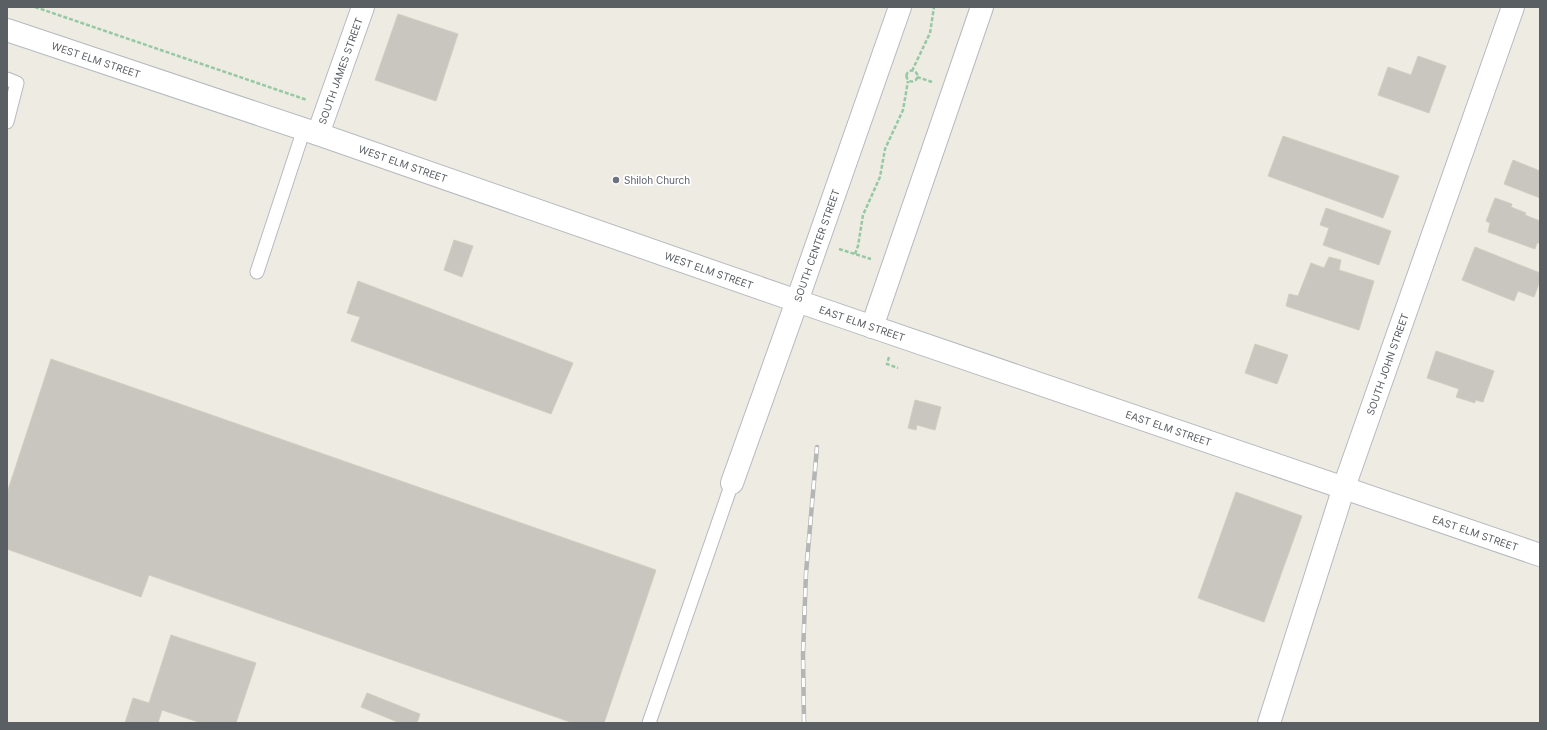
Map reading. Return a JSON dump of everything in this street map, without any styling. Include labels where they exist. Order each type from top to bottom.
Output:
[{"type":"street","name":"SOUTH JAMES STREET","points":[[311,132],[363,7]]},
{"type":"street","name":"SOUTH CENTER STREET","points":[[732,483],[900,7]]},
{"type":"street","points":[[872,327],[982,7]]},
{"type":"street","name":"SOUTH JOHN STREET","points":[[1269,723],[1344,487],[1513,7]]},
{"type":"street","name":"WEST ELM STREET","points":[[8,34],[311,132],[797,301]]},
{"type":"street","name":"EAST ELM STREET","points":[[797,301],[1540,555]]},
{"type":"lane","points":[[7,79],[17,83],[7,122]]},
{"type":"lane","points":[[257,272],[311,132]]},
{"type":"lane","points":[[649,723],[732,483]]},
{"type":"path","points":[[34,7],[308,100]]},
{"type":"path","points":[[855,254],[858,246],[863,215],[880,178],[884,149],[903,110],[908,81],[906,78],[907,73],[912,71],[930,33],[934,7]]},
{"type":"path","points":[[912,71],[916,72],[917,77]]},
{"type":"path","points":[[908,81],[914,81],[917,77]]},
{"type":"path","points":[[917,77],[935,83]]},
{"type":"path","points":[[834,247],[874,261]]},
{"type":"path","points":[[890,352],[887,364],[898,368]]},
{"type":"building","points":[[398,14],[458,34],[436,101],[375,80]]},
{"type":"building","points":[[1418,56],[1446,66],[1429,113],[1378,95],[1388,67],[1411,75]]},
{"type":"building","points":[[1283,136],[1399,176],[1383,218],[1268,176]]},
{"type":"building","points":[[1513,160],[1540,171],[1540,198],[1504,184]]},
{"type":"building","points":[[1495,198],[1512,204],[1511,207],[1540,221],[1540,243],[1537,243],[1535,249],[1488,232],[1490,223],[1486,221]]},
{"type":"building","points":[[1326,208],[1391,231],[1379,265],[1323,245],[1329,228],[1320,225]]},
{"type":"building","points":[[454,240],[473,246],[462,277],[444,270]]},
{"type":"building","points":[[1475,247],[1540,273],[1540,281],[1534,297],[1518,291],[1514,301],[1462,280]]},
{"type":"building","points":[[1329,257],[1341,260],[1339,270],[1374,281],[1359,330],[1286,306],[1289,294],[1298,296],[1311,263],[1324,268]]},
{"type":"building","points":[[358,281],[573,363],[551,414],[351,341],[360,317],[347,313]]},
{"type":"building","points":[[1255,344],[1288,355],[1277,384],[1245,373]]},
{"type":"building","points":[[1436,351],[1494,371],[1483,402],[1475,400],[1475,403],[1456,397],[1459,389],[1427,378]]},
{"type":"building","points":[[51,359],[656,570],[604,723],[573,723],[149,575],[141,597],[7,549],[7,493]]},
{"type":"building","points":[[915,400],[941,407],[935,430],[917,425],[916,430],[908,428]]},
{"type":"building","points":[[1236,492],[1302,516],[1264,622],[1198,598]]},
{"type":"building","points":[[171,635],[256,663],[236,723],[201,723],[162,710],[158,723],[125,723],[133,698],[149,703]]},
{"type":"building","points":[[367,693],[420,714],[417,723],[400,723],[361,707]]},
{"type":"railway","points":[[804,723],[803,654],[806,573],[817,447]]},
{"type":"place","name":"Shiloh Church","points":[[616,180]]}]
